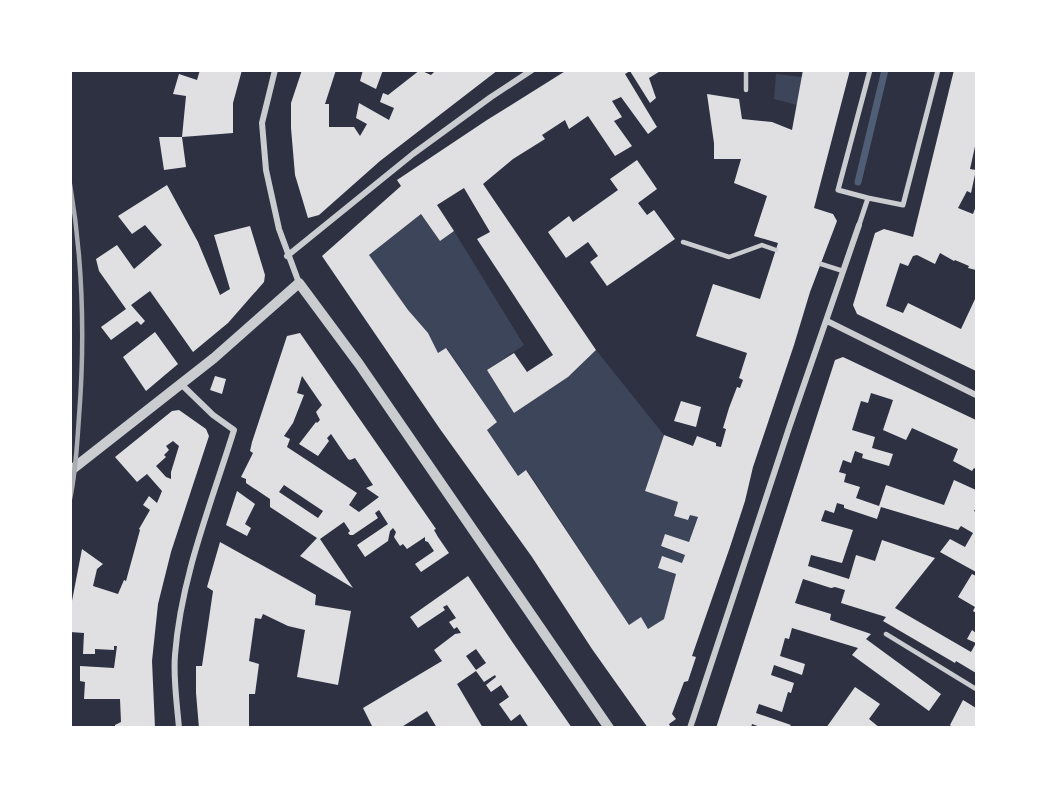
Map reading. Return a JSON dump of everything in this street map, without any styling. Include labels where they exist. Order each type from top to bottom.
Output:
[{"type":"street","points":[[275,70],[262,123],[266,170],[271,201],[287,256],[299,283],[365,373],[609,728]]},
{"type":"street","points":[[287,256],[413,154],[532,70]]},
{"type":"street","points":[[870,70],[838,190],[903,205],[938,70]]},
{"type":"street","points":[[690,728],[868,198]]},
{"type":"street","points":[[70,471],[181,384],[299,283]]},
{"type":"street","points":[[827,321],[976,395]]},
{"type":"street","points":[[179,728],[174,658],[180,611],[203,522],[234,430],[213,415],[181,384]]},
{"type":"lane","points":[[746,70],[746,90]]},
{"type":"lane","points":[[683,242],[729,257],[762,245],[776,250]]},
{"type":"lane","points":[[821,264],[843,271]]},
{"type":"lane","points":[[886,634],[976,690]]},
{"type":"shaded area","points":[[776,74],[802,77],[797,105],[774,99]]},
{"type":"shaded area","points":[[421,214],[440,241],[454,231],[524,345],[487,370],[514,413],[568,377],[596,350],[664,435],[645,491],[678,502],[674,516],[688,520],[690,515],[698,517],[689,542],[665,534],[661,547],[685,555],[682,563],[663,557],[659,568],[676,574],[664,619],[648,629],[641,617],[629,625],[527,470],[518,476],[487,430],[497,422],[447,348],[438,353],[369,255]]},
{"type":"building","points":[[200,70],[242,70],[233,103],[233,133],[182,137],[186,96],[173,94],[179,74],[197,80]]},
{"type":"building","points":[[302,70],[336,70],[325,104],[329,104],[329,127],[354,127],[360,136],[367,124],[356,118],[359,103],[389,120],[394,108],[380,102],[383,93],[388,95],[420,70],[431,75],[436,70],[498,70],[380,161],[319,215],[308,218],[295,175],[291,128],[291,103]]},
{"type":"building","points":[[363,70],[383,70],[376,89],[360,81]]},
{"type":"building","points":[[567,70],[662,70],[649,78],[656,98],[650,103],[630,71],[625,74],[657,127],[648,134],[621,97],[612,101],[622,117],[614,121],[632,146],[615,156],[588,116],[569,129],[565,120],[542,135],[545,139],[513,159],[483,184],[596,350],[568,377],[514,413],[487,370],[514,353],[527,372],[553,355],[477,239],[490,232],[464,188],[437,205],[454,231],[440,241],[421,214],[369,255],[408,310],[428,333],[438,353],[446,348],[497,422],[487,430],[518,476],[526,470],[629,625],[641,617],[648,629],[664,619],[676,574],[658,568],[662,556],[682,563],[685,555],[661,546],[665,534],[689,542],[698,517],[690,515],[688,520],[674,516],[678,502],[645,491],[664,435],[693,446],[697,436],[721,447],[726,429],[723,428],[729,408],[737,387],[740,388],[743,380],[739,378],[747,353],[696,336],[713,284],[760,299],[778,243],[754,236],[767,196],[734,183],[741,159],[714,159],[707,94],[739,99],[742,119],[772,122],[792,130],[803,70],[850,70],[814,208],[833,214],[837,221],[810,292],[753,467],[745,501],[692,656],[696,657],[688,681],[684,682],[672,714],[676,719],[669,724],[671,728],[648,728],[322,256],[401,186],[397,180]]},
{"type":"building","points":[[954,70],[976,70],[976,142],[970,169],[976,170],[971,193],[967,191],[958,208],[973,214],[976,206],[976,270],[940,253],[935,264],[917,255],[913,256],[908,266],[900,263],[886,306],[903,313],[908,303],[961,329],[976,297],[976,371],[857,314],[853,305],[875,233],[884,229],[913,237]]},
{"type":"building","points":[[159,137],[182,137],[186,167],[164,170]]},
{"type":"building","points":[[637,160],[657,189],[638,203],[647,215],[654,210],[675,239],[607,286],[590,262],[598,256],[588,242],[566,258],[548,232],[569,216],[573,222],[618,190],[610,179]]},
{"type":"building","points":[[167,185],[198,242],[220,295],[230,289],[214,235],[250,226],[265,275],[264,282],[228,323],[193,352],[150,291],[131,305],[145,321],[141,325],[137,321],[111,340],[101,327],[126,309],[99,271],[96,259],[117,245],[134,269],[162,245],[145,225],[132,234],[118,216]]},
{"type":"building","points":[[155,332],[178,364],[146,391],[123,357]]},
{"type":"building","points":[[300,333],[436,529],[434,530],[449,553],[421,572],[415,564],[434,551],[425,541],[425,537],[407,549],[403,544],[400,546],[394,537],[396,532],[393,528],[388,541],[365,557],[357,545],[388,524],[379,510],[375,513],[378,518],[353,535],[348,533],[350,531],[344,522],[320,539],[353,588],[300,556],[317,538],[270,507],[270,499],[241,477],[253,453],[250,451],[252,442],[287,336]],"holes":[[[302,376],[322,405],[316,412],[320,420],[299,444],[318,456],[329,441],[327,438],[331,434],[348,459],[355,458],[373,485],[366,488],[379,497],[359,512],[349,505],[357,493],[287,447],[290,439],[284,436],[293,423],[304,395],[297,393]],[[284,485],[323,511],[318,518],[279,492]]]},
{"type":"building","points":[[843,357],[976,420],[976,469],[972,471],[953,461],[958,449],[912,428],[906,440],[883,430],[893,400],[871,393],[868,403],[861,401],[852,430],[875,437],[872,448],[893,454],[889,466],[862,458],[863,454],[855,451],[851,463],[843,460],[839,472],[846,474],[844,482],[860,487],[856,498],[879,506],[886,485],[944,505],[954,480],[976,490],[974,511],[976,512],[976,572],[940,552],[950,539],[965,547],[973,533],[961,526],[958,530],[881,507],[877,519],[844,508],[844,505],[837,503],[834,513],[825,510],[821,521],[853,530],[842,563],[811,555],[808,566],[849,579],[856,555],[875,561],[882,540],[935,558],[895,608],[971,652],[976,643],[976,673],[883,621],[886,617],[841,603],[845,590],[803,579],[795,603],[831,614],[830,620],[871,634],[866,639],[941,694],[929,711],[852,655],[858,648],[792,628],[789,639],[785,638],[780,656],[805,664],[802,675],[774,665],[771,675],[794,683],[791,693],[788,692],[782,712],[759,704],[756,713],[791,725],[788,728],[763,728],[752,724],[751,728],[716,728],[835,360]]},
{"type":"building","points":[[215,376],[226,379],[222,394],[210,390]]},
{"type":"building","points":[[681,401],[701,407],[696,427],[674,421]]},
{"type":"building","points":[[179,410],[206,429],[209,436],[171,552],[158,604],[152,661],[155,728],[115,728],[115,725],[121,722],[120,699],[84,699],[85,682],[80,681],[80,666],[114,668],[117,646],[114,646],[114,650],[95,649],[95,654],[83,654],[84,633],[70,632],[71,606],[82,549],[103,564],[97,569],[93,586],[118,594],[124,580],[126,581],[139,529],[150,510],[143,505],[149,496],[157,503],[162,491],[147,474],[137,482],[115,457],[172,411]],"holes":[[[173,441],[179,446],[171,472],[171,479],[156,466],[166,457],[164,455],[169,450],[166,446]]]},
{"type":"building","points":[[237,491],[255,504],[245,524],[251,528],[247,536],[226,525]]},
{"type":"building","points":[[220,542],[316,595],[315,605],[351,611],[338,685],[297,677],[305,630],[288,626],[263,614],[261,619],[255,618],[249,661],[259,664],[255,694],[249,694],[249,728],[199,728],[196,666],[202,666],[213,591],[207,587]]},
{"type":"building","points":[[972,574],[976,576],[976,613],[973,611],[975,607],[958,597]]},
{"type":"building","points":[[468,576],[572,728],[529,728],[520,714],[511,721],[499,704],[509,697],[501,685],[491,692],[486,685],[496,677],[495,675],[484,682],[476,671],[457,684],[483,728],[437,728],[427,711],[400,728],[373,728],[363,708],[442,661],[434,650],[455,634],[461,633],[449,622],[456,618],[447,605],[443,607],[445,610],[418,628],[410,617]],"holes":[[[476,649],[486,663],[476,670],[466,656]]]},
{"type":"building","points":[[972,630],[976,633],[976,643],[967,639]]},
{"type":"building","points":[[855,687],[880,704],[869,719],[880,728],[826,728]]},
{"type":"building","points":[[963,700],[976,708],[976,728],[953,728],[950,725]]},
{"type":"waterway","points":[[858,182],[885,70]]},
{"type":"railway","points":[[70,184],[78,242],[82,329],[77,448],[70,499]]}]
